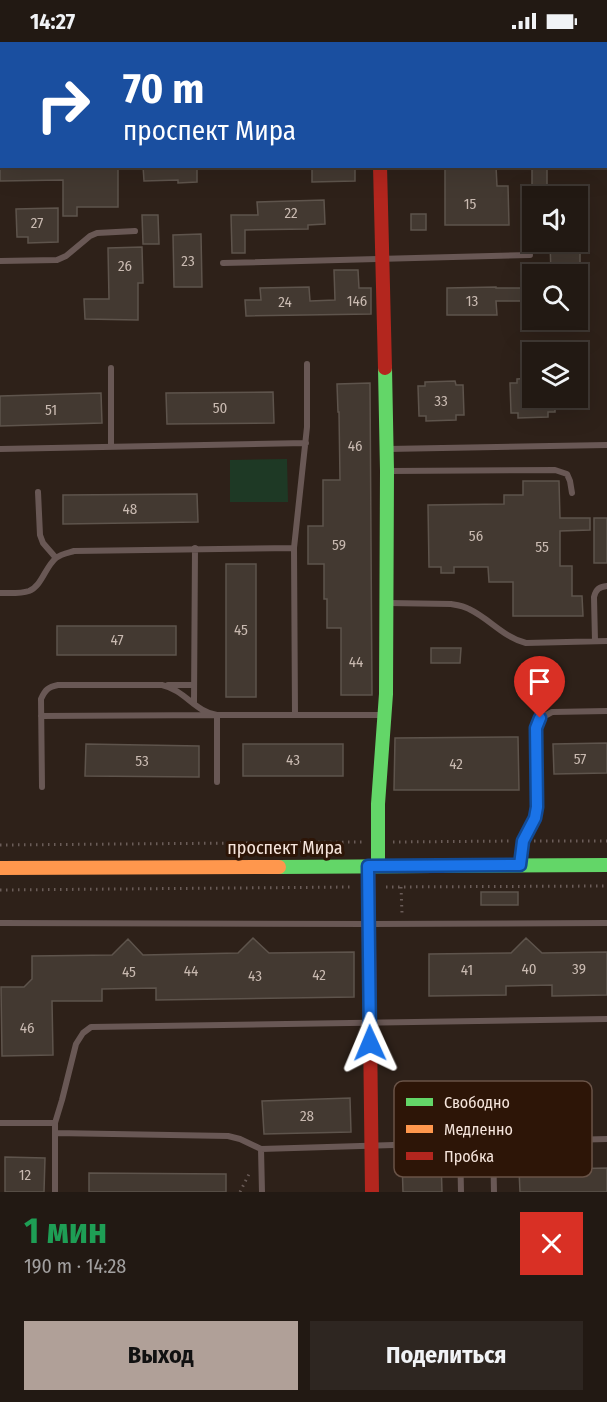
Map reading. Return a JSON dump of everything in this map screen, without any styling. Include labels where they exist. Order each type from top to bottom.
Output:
[{"type":"street","points":[[372,1192],[368,887],[378,842],[378,804],[385,715],[386,603],[387,449],[380,168]]},
{"type":"street","name":"проспект Мира","points":[[0,868],[607,865]]},
{"type":"lane","points":[[0,261],[57,260],[66,256],[90,236],[98,233],[135,231]]},
{"type":"lane","points":[[223,263],[530,255]]},
{"type":"lane","points":[[295,715],[294,548],[306,443],[307,364]]},
{"type":"lane","points":[[111,368],[111,447]]},
{"type":"lane","points":[[0,449],[306,443]]},
{"type":"lane","points":[[387,449],[607,445]]},
{"type":"lane","points":[[387,471],[555,470],[567,474],[572,493]]},
{"type":"lane","points":[[38,492],[40,535],[43,543],[56,558]]},
{"type":"lane","points":[[194,704],[195,548]]},
{"type":"lane","points":[[0,593],[27,592],[34,588],[56,558],[74,551],[294,548]]},
{"type":"lane","points":[[595,641],[594,597],[600,587],[607,586]]},
{"type":"lane","points":[[386,603],[460,605],[470,609],[507,636],[526,643],[607,641]]},
{"type":"lane","points":[[162,685],[179,691],[205,712],[217,715]]},
{"type":"lane","points":[[42,787],[41,699],[50,686],[194,685]]},
{"type":"lane","points":[[520,865],[523,841],[535,818],[537,807],[536,728],[540,718],[552,712],[607,711]]},
{"type":"lane","points":[[217,715],[217,782]]},
{"type":"lane","points":[[41,716],[385,715]]},
{"type":"lane","points":[[0,923],[607,923]]},
{"type":"lane","points":[[55,1192],[55,1123],[76,1044],[83,1033],[91,1027],[607,1019]]},
{"type":"lane","points":[[0,1123],[55,1123]]},
{"type":"lane","points":[[55,1133],[228,1136],[261,1149],[394,1145]]},
{"type":"lane","points":[[592,1139],[607,1139]]},
{"type":"lane","points":[[261,1149],[262,1192]]},
{"type":"lane","points":[[461,1177],[461,1192]]},
{"type":"lane","points":[[494,1177],[494,1192]]},
{"type":"path","points":[[0,845],[607,841]]},
{"type":"path","points":[[0,890],[607,886]]},
{"type":"path","points":[[401,887],[402,913]]},
{"type":"green space","points":[[287,459],[288,502],[230,502],[230,460]]},
{"type":"building","points":[[0,168],[118,168],[118,207],[77,207],[77,216],[63,216],[63,180],[0,181]]},
{"type":"building","points":[[143,168],[197,168],[197,182],[144,181]]},
{"type":"building","points":[[312,168],[355,168],[355,181],[312,182]]},
{"type":"building","points":[[445,168],[496,168],[497,186],[508,186],[509,225],[445,225]]},
{"type":"building","points":[[532,168],[547,168],[547,186],[532,186]]},
{"type":"building","points":[[324,200],[325,224],[308,225],[308,229],[245,230],[245,253],[232,253],[231,215],[258,215],[257,202]]},
{"type":"building","points":[[58,208],[58,242],[28,243],[28,237],[17,237],[16,209]]},
{"type":"building","points":[[411,214],[426,214],[426,230],[411,230]]},
{"type":"building","points":[[142,215],[158,215],[159,244],[143,244]]},
{"type":"building","points":[[201,234],[202,287],[174,287],[173,235]]},
{"type":"building","points":[[142,247],[143,283],[138,283],[138,320],[85,319],[84,299],[109,299],[108,248]]},
{"type":"building","points":[[550,252],[580,252],[580,264],[551,264]]},
{"type":"building","points":[[334,270],[358,270],[359,288],[371,288],[371,314],[246,316],[245,300],[261,300],[260,288],[309,287],[310,301],[335,300]]},
{"type":"building","points":[[447,288],[522,288],[522,301],[496,301],[497,315],[447,315]]},
{"type":"building","points":[[517,379],[522,379],[522,408],[555,408],[555,412],[548,412],[548,417],[518,418],[518,413],[511,413],[510,383],[517,383]]},
{"type":"building","points":[[455,381],[456,385],[463,385],[464,415],[456,415],[456,420],[426,421],[426,416],[419,416],[418,386],[425,386],[425,382]]},
{"type":"building","points":[[370,383],[372,695],[341,695],[341,628],[327,628],[324,564],[308,564],[308,526],[323,526],[323,480],[340,480],[337,384]]},
{"type":"building","points":[[273,392],[274,423],[167,424],[166,393]]},
{"type":"building","points":[[101,393],[102,423],[0,426],[0,396]]},
{"type":"building","points":[[523,481],[559,481],[560,518],[590,518],[590,530],[560,531],[560,566],[572,566],[572,596],[582,596],[583,616],[513,616],[513,582],[489,582],[488,567],[454,567],[454,573],[441,573],[441,567],[429,567],[428,505],[504,504],[504,495],[523,495]]},
{"type":"building","points":[[197,494],[198,522],[63,524],[63,495]]},
{"type":"building","points":[[594,518],[607,518],[607,563],[594,563]]},
{"type":"building","points":[[226,564],[256,564],[256,697],[226,697]]},
{"type":"building","points":[[57,626],[176,626],[176,655],[57,655]]},
{"type":"building","points":[[431,648],[461,648],[460,663],[431,663]]},
{"type":"building","points":[[518,737],[519,790],[394,790],[395,738]]},
{"type":"building","points":[[607,743],[607,773],[554,774],[553,744]]},
{"type":"building","points":[[86,744],[199,746],[199,777],[85,776]]},
{"type":"building","points":[[243,744],[343,744],[343,776],[243,776]]},
{"type":"building","points":[[481,892],[518,892],[518,905],[481,905]]},
{"type":"building","points":[[253,938],[269,953],[354,952],[354,997],[156,1000],[156,988],[102,989],[102,1001],[52,1001],[53,1055],[2,1056],[1,987],[24,987],[32,979],[32,956],[112,955],[128,939],[143,955],[238,953]]},
{"type":"building","points":[[526,938],[542,953],[607,952],[607,995],[552,996],[552,985],[506,986],[506,995],[429,996],[429,954],[511,953]]},
{"type":"building","points":[[350,1098],[351,1132],[264,1134],[262,1101]]},
{"type":"building","points":[[5,1157],[45,1158],[44,1192],[5,1192]]},
{"type":"building","points":[[592,1168],[607,1168],[607,1192],[520,1192],[519,1177],[592,1177]]},
{"type":"building","points":[[89,1173],[226,1174],[226,1192],[89,1192]]},
{"type":"building","points":[[403,1177],[442,1177],[442,1192],[403,1192]]},
{"type":"traffic: fast","points":[[378,866],[378,804],[386,694],[385,368]]},
{"type":"traffic: fast","points":[[279,867],[607,865]]},
{"type":"traffic: slow","points":[[0,868],[279,867]]},
{"type":"traffic: jam","points":[[380,168],[385,368]]},
{"type":"traffic: jam","points":[[368,866],[372,1192]]},
{"type":"route","points":[[370,1043],[368,866],[520,865],[523,841],[535,818],[537,807],[536,728],[540,718]]}]
